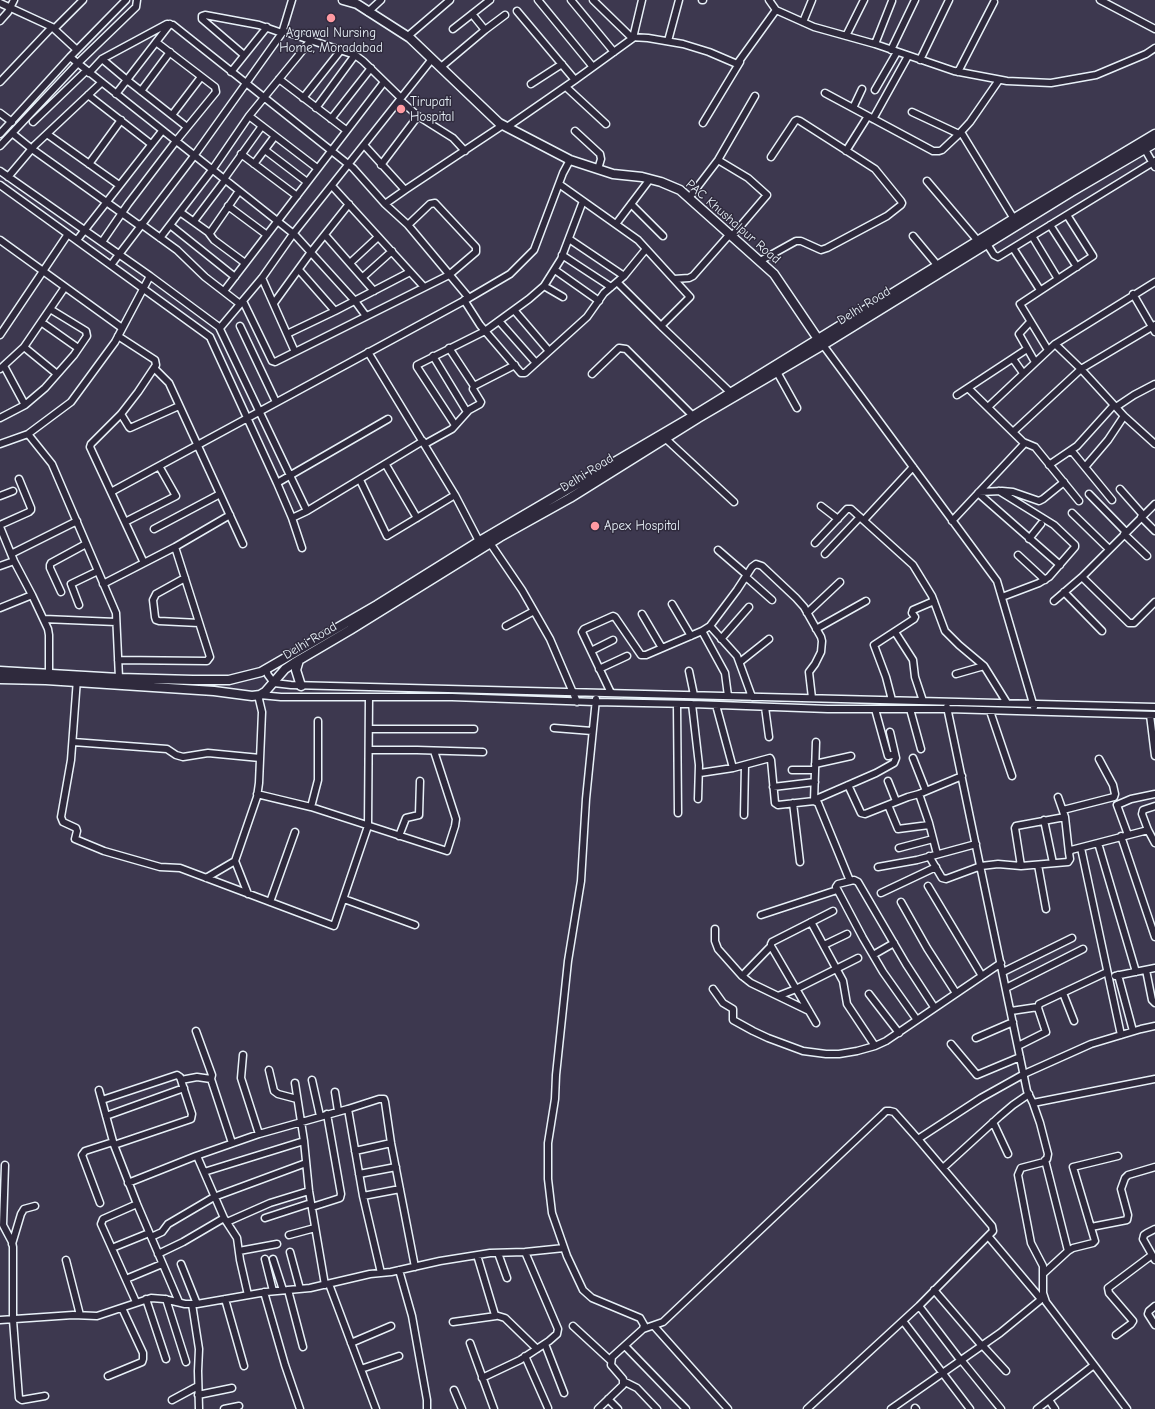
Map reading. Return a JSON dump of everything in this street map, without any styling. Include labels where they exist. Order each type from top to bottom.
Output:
[{"type":"main road","name":"PAC Khushalpur Road","points":[[343,0],[357,4],[408,36],[499,123],[570,160],[613,174],[650,179],[680,190],[774,274],[820,342]]},
{"type":"main road","points":[[0,679],[232,679],[266,670],[480,545],[730,392],[820,342],[1014,219],[1154,141]]},
{"type":"main road","name":"Delhi Road","points":[[488,540],[570,498],[777,372],[820,342],[987,244],[1143,146]]},
{"type":"main road","name":"Delhi Road","points":[[259,695],[265,692],[285,670],[299,660],[350,630],[480,545]]},
{"type":"main road","points":[[299,660],[296,670],[301,686]]},
{"type":"main road","points":[[0,671],[49,674],[77,679],[214,691],[252,696],[259,695]]},
{"type":"main road","points":[[232,679],[234,694]]},
{"type":"street","points":[[0,21],[11,7],[14,0]]},
{"type":"street","points":[[0,82],[83,0]]},
{"type":"street","points":[[0,134],[70,57],[126,0]]},
{"type":"street","points":[[0,146],[78,63],[136,7],[137,0]]},
{"type":"street","points":[[111,265],[194,156],[283,32],[292,0]]},
{"type":"street","points":[[368,12],[381,0]]},
{"type":"street","points":[[408,36],[450,0]]},
{"type":"street","points":[[453,29],[490,0]]},
{"type":"street","points":[[538,0],[593,67]]},
{"type":"street","points":[[571,0],[614,52]]},
{"type":"street","points":[[593,0],[626,34],[633,38],[648,38],[668,41],[709,52],[737,64],[740,62]]},
{"type":"street","points":[[386,204],[465,151],[566,87],[633,38],[642,0]]},
{"type":"street","points":[[668,41],[679,0]]},
{"type":"street","points":[[803,22],[812,0]]},
{"type":"street","points":[[846,36],[864,0]]},
{"type":"street","points":[[875,90],[894,51],[915,0]]},
{"type":"street","points":[[920,60],[949,0]]},
{"type":"street","points":[[1100,0],[1155,29]]},
{"type":"street","points":[[771,1],[776,10],[814,27],[875,44],[958,72],[1007,81],[1051,83],[1096,76],[1146,54],[1155,48]]},
{"type":"street","points":[[875,44],[892,1]]},
{"type":"street","points":[[958,72],[994,2]]},
{"type":"street","points":[[0,3],[53,28],[77,50]]},
{"type":"street","points":[[703,123],[740,62],[776,10]]},
{"type":"street","points":[[517,11],[575,80]]},
{"type":"street","points":[[472,14],[484,30]]},
{"type":"street","points":[[244,55],[202,19],[202,16],[205,15],[283,32],[355,55],[418,116],[449,135],[465,151]]},
{"type":"street","points":[[441,67],[484,30],[505,15]]},
{"type":"street","points":[[116,94],[170,24]]},
{"type":"street","points":[[32,122],[102,59],[170,24]]},
{"type":"street","points":[[170,24],[349,164],[386,204],[408,225],[449,275],[466,299],[480,325],[523,373],[587,317],[611,287],[624,276],[646,249]]},
{"type":"street","points":[[231,72],[267,28]]},
{"type":"street","points":[[160,238],[212,170],[249,116],[311,40]]},
{"type":"street","points":[[102,242],[176,141],[216,92],[215,87],[156,42]]},
{"type":"street","points":[[304,98],[341,50]]},
{"type":"street","points":[[141,91],[170,52]]},
{"type":"street","points":[[316,108],[355,55]]},
{"type":"street","points":[[846,151],[871,118],[908,56]]},
{"type":"street","points":[[70,57],[294,234],[355,301],[366,316]]},
{"type":"street","points":[[102,59],[126,80],[187,127]]},
{"type":"street","points":[[220,328],[262,278],[294,234],[432,59]]},
{"type":"street","points":[[531,84],[562,64]]},
{"type":"street","points":[[331,119],[370,68]]},
{"type":"street","points":[[172,115],[201,76]]},
{"type":"street","points":[[278,79],[346,130]]},
{"type":"street","points":[[825,93],[933,151],[939,151],[942,150],[970,122],[999,80]]},
{"type":"street","points":[[224,291],[384,82]]},
{"type":"street","points":[[8,177],[32,149],[101,83]]},
{"type":"street","points":[[566,87],[606,124]]},
{"type":"street","points":[[854,108],[862,89]]},
{"type":"street","points":[[88,95],[151,144]]},
{"type":"street","points":[[689,198],[718,160],[755,96]]},
{"type":"street","points":[[912,112],[960,133],[1014,219]]},
{"type":"street","points":[[0,113],[12,122]]},
{"type":"street","points":[[249,116],[317,168]]},
{"type":"street","points":[[382,165],[418,116]]},
{"type":"street","points":[[89,164],[121,120]]},
{"type":"street","points":[[760,261],[796,241],[802,241],[824,250],[887,216],[901,206],[901,201],[874,169],[797,120],[772,157]]},
{"type":"street","points":[[194,221],[262,126]]},
{"type":"street","points":[[77,240],[162,131]]},
{"type":"street","points":[[575,131],[600,154],[602,159],[598,169]]},
{"type":"street","points":[[12,133],[122,214],[141,225],[177,250],[205,277],[242,302],[272,360],[275,362],[449,275],[476,252],[476,247],[435,203],[430,204],[408,225]]},
{"type":"street","points":[[47,134],[119,185]]},
{"type":"street","points":[[254,164],[275,136]]},
{"type":"street","points":[[364,146],[405,190]]},
{"type":"street","points":[[987,244],[996,257],[1154,164],[1143,146]]},
{"type":"street","points":[[265,150],[307,182]]},
{"type":"street","points":[[241,154],[296,196]]},
{"type":"street","points":[[111,492],[510,274],[534,250],[559,184],[570,160]]},
{"type":"street","points":[[674,279],[689,278],[692,276],[767,195],[748,178],[718,160]]},
{"type":"street","points":[[0,171],[150,276],[220,328],[307,511]]},
{"type":"street","points":[[616,224],[650,179]]},
{"type":"street","points":[[927,181],[978,241]]},
{"type":"street","points":[[559,184],[638,240],[690,296],[661,326]]},
{"type":"street","points":[[0,185],[210,337],[277,483],[292,518],[302,548]]},
{"type":"street","points":[[332,186],[424,287]]},
{"type":"street","points":[[210,233],[239,191]]},
{"type":"street","points":[[455,426],[417,367],[418,363],[486,331],[544,286],[555,270],[562,255],[582,200]]},
{"type":"street","points":[[274,303],[311,252],[349,204]]},
{"type":"street","points":[[631,204],[663,236]]},
{"type":"street","points":[[228,206],[267,235]]},
{"type":"street","points":[[180,212],[210,233],[214,240],[245,263]]},
{"type":"street","points":[[1048,350],[1020,304],[1093,256],[1067,215]]},
{"type":"street","points":[[170,225],[235,277]]},
{"type":"street","points":[[1050,225],[1077,267]]},
{"type":"street","points":[[0,335],[68,234]]},
{"type":"street","points":[[325,234],[374,290]]},
{"type":"street","points":[[913,236],[938,266]]},
{"type":"street","points":[[1032,236],[1058,279]]},
{"type":"street","points":[[350,263],[378,237]]},
{"type":"street","points":[[569,239],[624,276]]},
{"type":"street","points":[[0,240],[122,328]]},
{"type":"street","points":[[1013,248],[1040,290]]},
{"type":"street","points":[[363,277],[392,251]]},
{"type":"street","points":[[562,255],[611,287]]},
{"type":"street","points":[[299,270],[335,311]]},
{"type":"street","points":[[555,270],[599,301]]},
{"type":"street","points":[[287,334],[410,272]]},
{"type":"street","points":[[0,444],[28,434],[71,402],[118,336],[150,276]]},
{"type":"street","points":[[262,278],[295,352]]},
{"type":"street","points":[[618,282],[661,326],[730,392]]},
{"type":"street","points":[[988,407],[1055,344],[1133,294],[1155,282]]},
{"type":"street","points":[[544,286],[563,298]]},
{"type":"street","points":[[25,405],[2,368],[24,347],[65,287]]},
{"type":"street","points":[[1013,432],[1081,369],[1154,328],[1133,294]]},
{"type":"street","points":[[0,418],[25,405],[45,388],[87,336],[86,331],[50,309]]},
{"type":"street","points":[[514,310],[549,351]]},
{"type":"street","points":[[499,321],[536,363]]},
{"type":"street","points":[[42,322],[78,348]]},
{"type":"street","points":[[1030,322],[1019,334],[1035,362]]},
{"type":"street","points":[[240,326],[276,402]]},
{"type":"street","points":[[118,336],[155,360],[156,365],[121,414],[90,446],[144,563]]},
{"type":"street","points":[[820,342],[997,581],[1035,712]]},
{"type":"street","points":[[1055,344],[1081,369],[1124,416],[1155,444]]},
{"type":"street","points":[[24,347],[57,374]]},
{"type":"street","points":[[292,518],[307,511],[455,426],[471,408],[481,403],[473,389],[474,386],[449,348]]},
{"type":"street","points":[[592,374],[619,348],[626,349],[693,416]]},
{"type":"street","points":[[957,395],[1028,349]]},
{"type":"street","points":[[368,352],[455,495],[480,545]]},
{"type":"street","points":[[433,356],[467,412]]},
{"type":"street","points":[[1013,359],[1023,373]]},
{"type":"street","points":[[474,386],[515,365]]},
{"type":"street","points":[[154,368],[169,383],[243,544]]},
{"type":"street","points":[[777,372],[797,408]]},
{"type":"street","points":[[1049,465],[1071,450],[1115,406],[1155,384]]},
{"type":"street","points":[[968,388],[1025,444],[1035,447],[1079,500]]},
{"type":"street","points":[[121,414],[130,428],[179,406]]},
{"type":"street","points":[[1085,467],[1108,440],[1124,416]]},
{"type":"street","points":[[277,483],[388,419]]},
{"type":"street","points":[[28,434],[52,464],[116,613],[119,678]]},
{"type":"street","points":[[666,439],[734,502]]},
{"type":"street","points":[[952,521],[1025,444]]},
{"type":"street","points":[[1071,450],[1112,500]]},
{"type":"street","points":[[386,465],[417,518]]},
{"type":"street","points":[[125,522],[176,496],[159,466]]},
{"type":"street","points":[[825,554],[913,467]]},
{"type":"street","points":[[18,479],[31,510],[0,526],[14,561],[44,619],[49,635],[49,674]]},
{"type":"street","points":[[360,480],[387,536],[455,495]]},
{"type":"street","points":[[979,493],[999,491],[1013,492],[1039,500],[1043,499],[1064,482]]},
{"type":"street","points":[[1120,489],[1155,531]]},
{"type":"street","points":[[0,496],[13,491]]},
{"type":"street","points":[[999,491],[1054,525],[1075,545],[1074,549],[1060,566],[1045,580],[1002,597]]},
{"type":"street","points":[[979,493],[1060,566]]},
{"type":"street","points":[[154,529],[220,494]]},
{"type":"street","points":[[1089,494],[1147,556]]},
{"type":"street","points":[[1054,602],[1082,577],[1155,504]]},
{"type":"street","points":[[821,506],[838,519]]},
{"type":"street","points":[[816,543],[849,508],[913,565],[934,601],[945,631],[984,666],[1007,703]]},
{"type":"street","points":[[1072,513],[1109,549]]},
{"type":"street","points":[[103,584],[230,516]]},
{"type":"street","points":[[11,554],[76,521]]},
{"type":"street","points":[[1029,539],[1041,524]]},
{"type":"street","points":[[488,540],[522,590],[550,639],[577,702]]},
{"type":"street","points":[[61,592],[50,565],[86,544]]},
{"type":"street","points":[[118,660],[207,661],[210,657],[175,546]]},
{"type":"street","points":[[718,550],[772,600]]},
{"type":"street","points":[[1018,555],[1045,580]]},
{"type":"street","points":[[0,566],[14,561]]},
{"type":"street","points":[[610,693],[582,632],[584,629],[613,616],[641,655],[646,655],[691,636],[710,626],[754,565],[759,564],[792,594],[821,636],[822,646],[818,658],[809,672],[812,698]]},
{"type":"street","points":[[80,605],[71,584],[98,572]]},
{"type":"street","points":[[1082,577],[1129,623],[1134,623],[1155,602]]},
{"type":"street","points":[[185,578],[156,594],[153,600],[155,617],[159,621],[199,623]]},
{"type":"street","points":[[807,614],[840,582]]},
{"type":"street","points":[[1064,592],[1102,632]]},
{"type":"street","points":[[0,608],[32,595]]},
{"type":"street","points":[[816,629],[866,601]]},
{"type":"street","points":[[892,700],[886,677],[874,645],[914,620],[915,617],[912,613],[913,610],[934,601]]},
{"type":"street","points":[[672,604],[691,636]]},
{"type":"street","points":[[721,639],[749,607]]},
{"type":"street","points":[[506,626],[534,611]]},
{"type":"street","points":[[642,614],[662,648]]},
{"type":"street","points":[[44,619],[116,622]]},
{"type":"street","points":[[710,626],[734,652],[740,662],[752,697]]},
{"type":"street","points":[[702,631],[725,673],[728,696]]},
{"type":"street","points":[[895,632],[913,660],[915,677],[923,701]]},
{"type":"street","points":[[740,662],[769,639]]},
{"type":"street","points":[[591,651],[613,640]]},
{"type":"street","points":[[599,669],[627,656]]},
{"type":"street","points":[[956,674],[984,666]]},
{"type":"street","points":[[266,670],[274,683],[301,686],[1155,707]]},
{"type":"street","points":[[690,671],[694,695]]},
{"type":"street","points":[[77,679],[69,774],[61,817],[63,822],[76,828],[77,831],[75,839],[104,851],[160,867],[180,868],[334,926],[368,826],[369,697]]},
{"type":"street","points":[[596,693],[581,881],[568,961],[556,1074],[555,1099],[548,1143],[548,1179],[552,1213],[564,1248],[583,1290],[592,1298],[640,1318],[643,1321],[643,1329]]},
{"type":"street","points":[[248,894],[235,861],[257,794],[262,712],[259,695],[281,697],[452,697],[765,707],[948,709],[1152,715],[1155,756]]},
{"type":"street","points":[[946,702],[1020,1057],[1029,1094],[1040,1123],[1048,1154],[1044,1162],[1021,1168],[1018,1175],[1031,1243],[1044,1273],[1043,1298]]},
{"type":"street","points":[[677,704],[678,813]]},
{"type":"street","points":[[692,704],[700,773],[698,799]]},
{"type":"street","points":[[716,705],[733,768]]},
{"type":"street","points":[[765,707],[769,737]]},
{"type":"street","points":[[875,709],[888,756],[895,754]]},
{"type":"street","points":[[910,709],[921,749]]},
{"type":"street","points":[[990,710],[1012,776]]},
{"type":"street","points":[[311,807],[318,780],[318,721]]},
{"type":"street","points":[[554,728],[592,731]]},
{"type":"street","points":[[369,729],[474,729]]},
{"type":"street","points":[[700,773],[733,768],[770,758],[776,804],[814,800],[894,763],[896,758],[890,732]]},
{"type":"street","points":[[72,742],[167,749],[176,755],[183,757],[208,753],[260,758]]},
{"type":"street","points":[[814,800],[816,742]]},
{"type":"street","points":[[369,750],[483,752]]},
{"type":"street","points":[[257,794],[311,807],[445,851],[449,849],[456,826],[456,819],[434,751]]},
{"type":"street","points":[[792,770],[815,767],[851,756]]},
{"type":"street","points":[[913,758],[926,791]]},
{"type":"street","points":[[1063,810],[1114,796],[1113,785],[1099,759]]},
{"type":"street","points":[[744,815],[745,765]]},
{"type":"street","points":[[848,785],[863,814],[919,794],[962,776]]},
{"type":"street","points":[[888,781],[896,801]]},
{"type":"street","points":[[399,836],[406,818],[419,815],[420,782]]},
{"type":"street","points":[[773,787],[815,782]]},
{"type":"street","points":[[919,794],[937,854]]},
{"type":"street","points":[[1128,835],[1117,805],[1131,799],[1155,794]]},
{"type":"street","points":[[929,856],[944,879],[980,866],[998,864],[1021,866],[1069,861],[1070,853],[1065,817],[1058,797]]},
{"type":"street","points":[[814,800],[818,803],[824,816],[850,881]]},
{"type":"street","points":[[792,803],[800,862]]},
{"type":"street","points":[[888,805],[898,829],[929,825]]},
{"type":"street","points":[[1154,839],[1148,830],[1142,812],[1155,806]]},
{"type":"street","points":[[1021,866],[1016,826],[1065,817]]},
{"type":"street","points":[[1044,820],[1052,863]]},
{"type":"street","points":[[1070,853],[1071,850],[1148,830]]},
{"type":"street","points":[[270,902],[295,832]]},
{"type":"street","points":[[1121,836],[1155,937]]},
{"type":"street","points":[[899,848],[933,839]]},
{"type":"street","points":[[1098,843],[1136,972]]},
{"type":"street","points":[[878,867],[976,844]]},
{"type":"street","points":[[1081,848],[1121,1035]]},
{"type":"street","points":[[206,878],[235,861]]},
{"type":"street","points":[[1038,864],[1046,908]]},
{"type":"street","points":[[881,893],[936,867]]},
{"type":"street","points":[[917,1020],[872,955],[837,890],[836,887],[838,884],[854,880],[858,882],[934,1008]]},
{"type":"street","points":[[928,886],[982,976]]},
{"type":"street","points":[[761,915],[837,890]]},
{"type":"street","points":[[344,899],[416,925]]},
{"type":"street","points":[[901,902],[927,948],[956,993]]},
{"type":"street","points":[[742,976],[771,946],[772,942],[833,911]]},
{"type":"street","points":[[811,922],[844,983],[847,1004],[875,1046]]},
{"type":"street","points":[[715,929],[715,941],[718,949],[742,976],[751,983],[809,1011]]},
{"type":"street","points":[[824,946],[847,934]]},
{"type":"street","points":[[1003,972],[1072,938]]},
{"type":"street","points":[[872,955],[894,942]]},
{"type":"street","points":[[771,946],[816,1023]]},
{"type":"street","points":[[1006,988],[1083,949]]},
{"type":"street","points":[[778,996],[796,989],[858,958]]},
{"type":"street","points":[[713,989],[723,1003],[733,1010],[732,1018],[734,1021],[768,1038],[803,1051],[826,1054],[851,1052],[875,1046],[899,1033],[1001,963]]},
{"type":"street","points":[[1011,1011],[1038,1007],[1039,1004],[1107,975],[1118,975],[1155,968]]},
{"type":"street","points":[[1146,970],[1152,1000],[1155,1003]]},
{"type":"street","points":[[1118,975],[1133,1031]]},
{"type":"street","points":[[1063,993],[1074,1021]]},
{"type":"street","points":[[869,994],[899,1033]]},
{"type":"street","points":[[1018,1046],[1046,1032],[1038,1007]]},
{"type":"street","points":[[976,1038],[1013,1022]]},
{"type":"street","points":[[918,1139],[981,1098],[1024,1074],[1091,1044],[1155,1026]]},
{"type":"street","points":[[196,1031],[212,1075],[211,1078],[232,1143]]},
{"type":"street","points":[[951,1044],[977,1075],[1020,1057]]},
{"type":"street","points":[[243,1055],[241,1078],[259,1134]]},
{"type":"street","points":[[269,1070],[274,1091],[278,1094],[297,1099]]},
{"type":"street","points":[[100,1203],[82,1155],[85,1151],[113,1144],[191,1119],[193,1115],[181,1080],[179,1076],[176,1075],[102,1100]]},
{"type":"street","points":[[181,1080],[197,1077],[211,1078]]},
{"type":"street","points":[[1033,1103],[1155,1079]]},
{"type":"street","points":[[312,1080],[320,1116]]},
{"type":"street","points":[[295,1083],[304,1141],[311,1205],[327,1285],[376,1409]]},
{"type":"street","points":[[106,1116],[184,1088]]},
{"type":"street","points":[[99,1090],[113,1144],[179,1302]]},
{"type":"street","points":[[335,1092],[338,1111]]},
{"type":"street","points":[[943,1168],[1012,1105],[1029,1094]]},
{"type":"street","points":[[128,1183],[259,1134],[300,1121],[348,1109],[379,1099],[384,1099],[386,1102],[391,1142],[415,1267]]},
{"type":"street","points":[[348,1109],[363,1196],[381,1273]]},
{"type":"street","points":[[657,1409],[637,1388],[623,1381],[610,1366],[612,1357],[643,1329],[663,1322],[670,1316],[886,1111],[894,1112],[992,1226],[993,1230],[919,1306],[807,1409]]},
{"type":"street","points":[[265,1218],[340,1198],[341,1194],[327,1114]]},
{"type":"street","points":[[993,1122],[1008,1154]]},
{"type":"street","points":[[204,1172],[304,1141]]},
{"type":"street","points":[[355,1151],[391,1142]]},
{"type":"street","points":[[197,1156],[225,1220],[237,1238],[248,1295]]},
{"type":"street","points":[[1044,1273],[1068,1251],[1094,1242],[1073,1167],[1118,1156]]},
{"type":"street","points":[[1045,1160],[1068,1251]]},
{"type":"street","points":[[112,1248],[162,1232],[168,1224],[214,1197],[306,1163]]},
{"type":"street","points":[[5,1165],[2,1224],[12,1244]]},
{"type":"street","points":[[359,1174],[396,1167]]},
{"type":"street","points":[[1091,1227],[1127,1220],[1128,1215],[1121,1189],[1125,1178],[1128,1175],[1155,1167]]},
{"type":"street","points":[[363,1196],[400,1189]]},
{"type":"street","points":[[158,1254],[225,1220],[270,1203],[309,1191]]},
{"type":"street","points":[[136,1302],[102,1226],[102,1221],[137,1204]]},
{"type":"street","points":[[35,1206],[22,1211],[12,1244],[13,1320],[20,1398],[22,1400],[44,1396]]},
{"type":"street","points":[[289,1235],[315,1228]]},
{"type":"street","points":[[1116,1335],[1133,1321],[1109,1293],[1108,1288],[1153,1258],[1143,1239],[1147,1233],[1155,1229]]},
{"type":"street","points":[[988,1236],[1043,1298],[1127,1409]]},
{"type":"street","points":[[239,1251],[277,1244]]},
{"type":"street","points":[[0,1320],[80,1315],[97,1316],[146,1299],[158,1298],[195,1304],[264,1292],[327,1285],[370,1274],[477,1255],[564,1248]]},
{"type":"street","points":[[290,1252],[300,1289]]},
{"type":"street","points":[[482,1378],[537,1349],[555,1336],[558,1329],[525,1252]]},
{"type":"street","points":[[498,1253],[507,1278]]},
{"type":"street","points":[[477,1255],[494,1314],[496,1316]]},
{"type":"street","points":[[265,1259],[272,1291]]},
{"type":"street","points":[[66,1260],[80,1315]]},
{"type":"street","points":[[273,1260],[285,1290],[304,1348]]},
{"type":"street","points":[[126,1279],[162,1264]]},
{"type":"street","points":[[181,1264],[195,1304],[199,1349],[199,1409]]},
{"type":"street","points":[[399,1270],[412,1316],[427,1400],[427,1409]]},
{"type":"street","points":[[934,1290],[982,1346],[1006,1371]]},
{"type":"street","points":[[264,1292],[285,1365],[300,1409]]},
{"type":"street","points":[[890,1409],[1000,1333],[1043,1298]]},
{"type":"street","points":[[146,1299],[166,1359]]},
{"type":"street","points":[[166,1299],[186,1362]]},
{"type":"street","points":[[225,1299],[244,1366]]},
{"type":"street","points":[[919,1306],[961,1361],[1001,1409]]},
{"type":"street","points":[[1155,1306],[1149,1311],[1148,1314],[1155,1325]]},
{"type":"street","points":[[108,1376],[142,1362],[143,1359],[143,1353],[122,1308]]},
{"type":"street","points":[[453,1322],[502,1316],[537,1349]]},
{"type":"street","points":[[903,1321],[970,1409]]},
{"type":"street","points":[[351,1343],[391,1326]]},
{"type":"street","points":[[573,1326],[611,1361]]},
{"type":"street","points":[[654,1326],[728,1409]]},
{"type":"street","points":[[470,1343],[494,1409]]},
{"type":"street","points":[[544,1344],[564,1393]]},
{"type":"street","points":[[625,1346],[686,1409]]},
{"type":"street","points":[[361,1369],[399,1356]]},
{"type":"street","points":[[525,1356],[548,1408]]},
{"type":"street","points":[[1037,1409],[1094,1365]]},
{"type":"street","points":[[598,1409],[623,1385],[623,1381]]},
{"type":"street","points":[[172,1400],[198,1386]]},
{"type":"street","points":[[198,1395],[232,1388]]},
{"type":"street","points":[[454,1390],[462,1409]]},
{"type":"street","points":[[608,1399],[618,1409]]},
{"type":"street","points":[[1049,1400],[1055,1409]]},
{"type":"street","points":[[224,1409],[239,1406]]},
{"type":"place","name":"Agrawal Nursing Home, Moradabad","points":[[331,18]]},
{"type":"place","name":"Tirupati Hospital","points":[[401,109]]},
{"type":"place","name":"Apex Hospital","points":[[595,526]]}]
